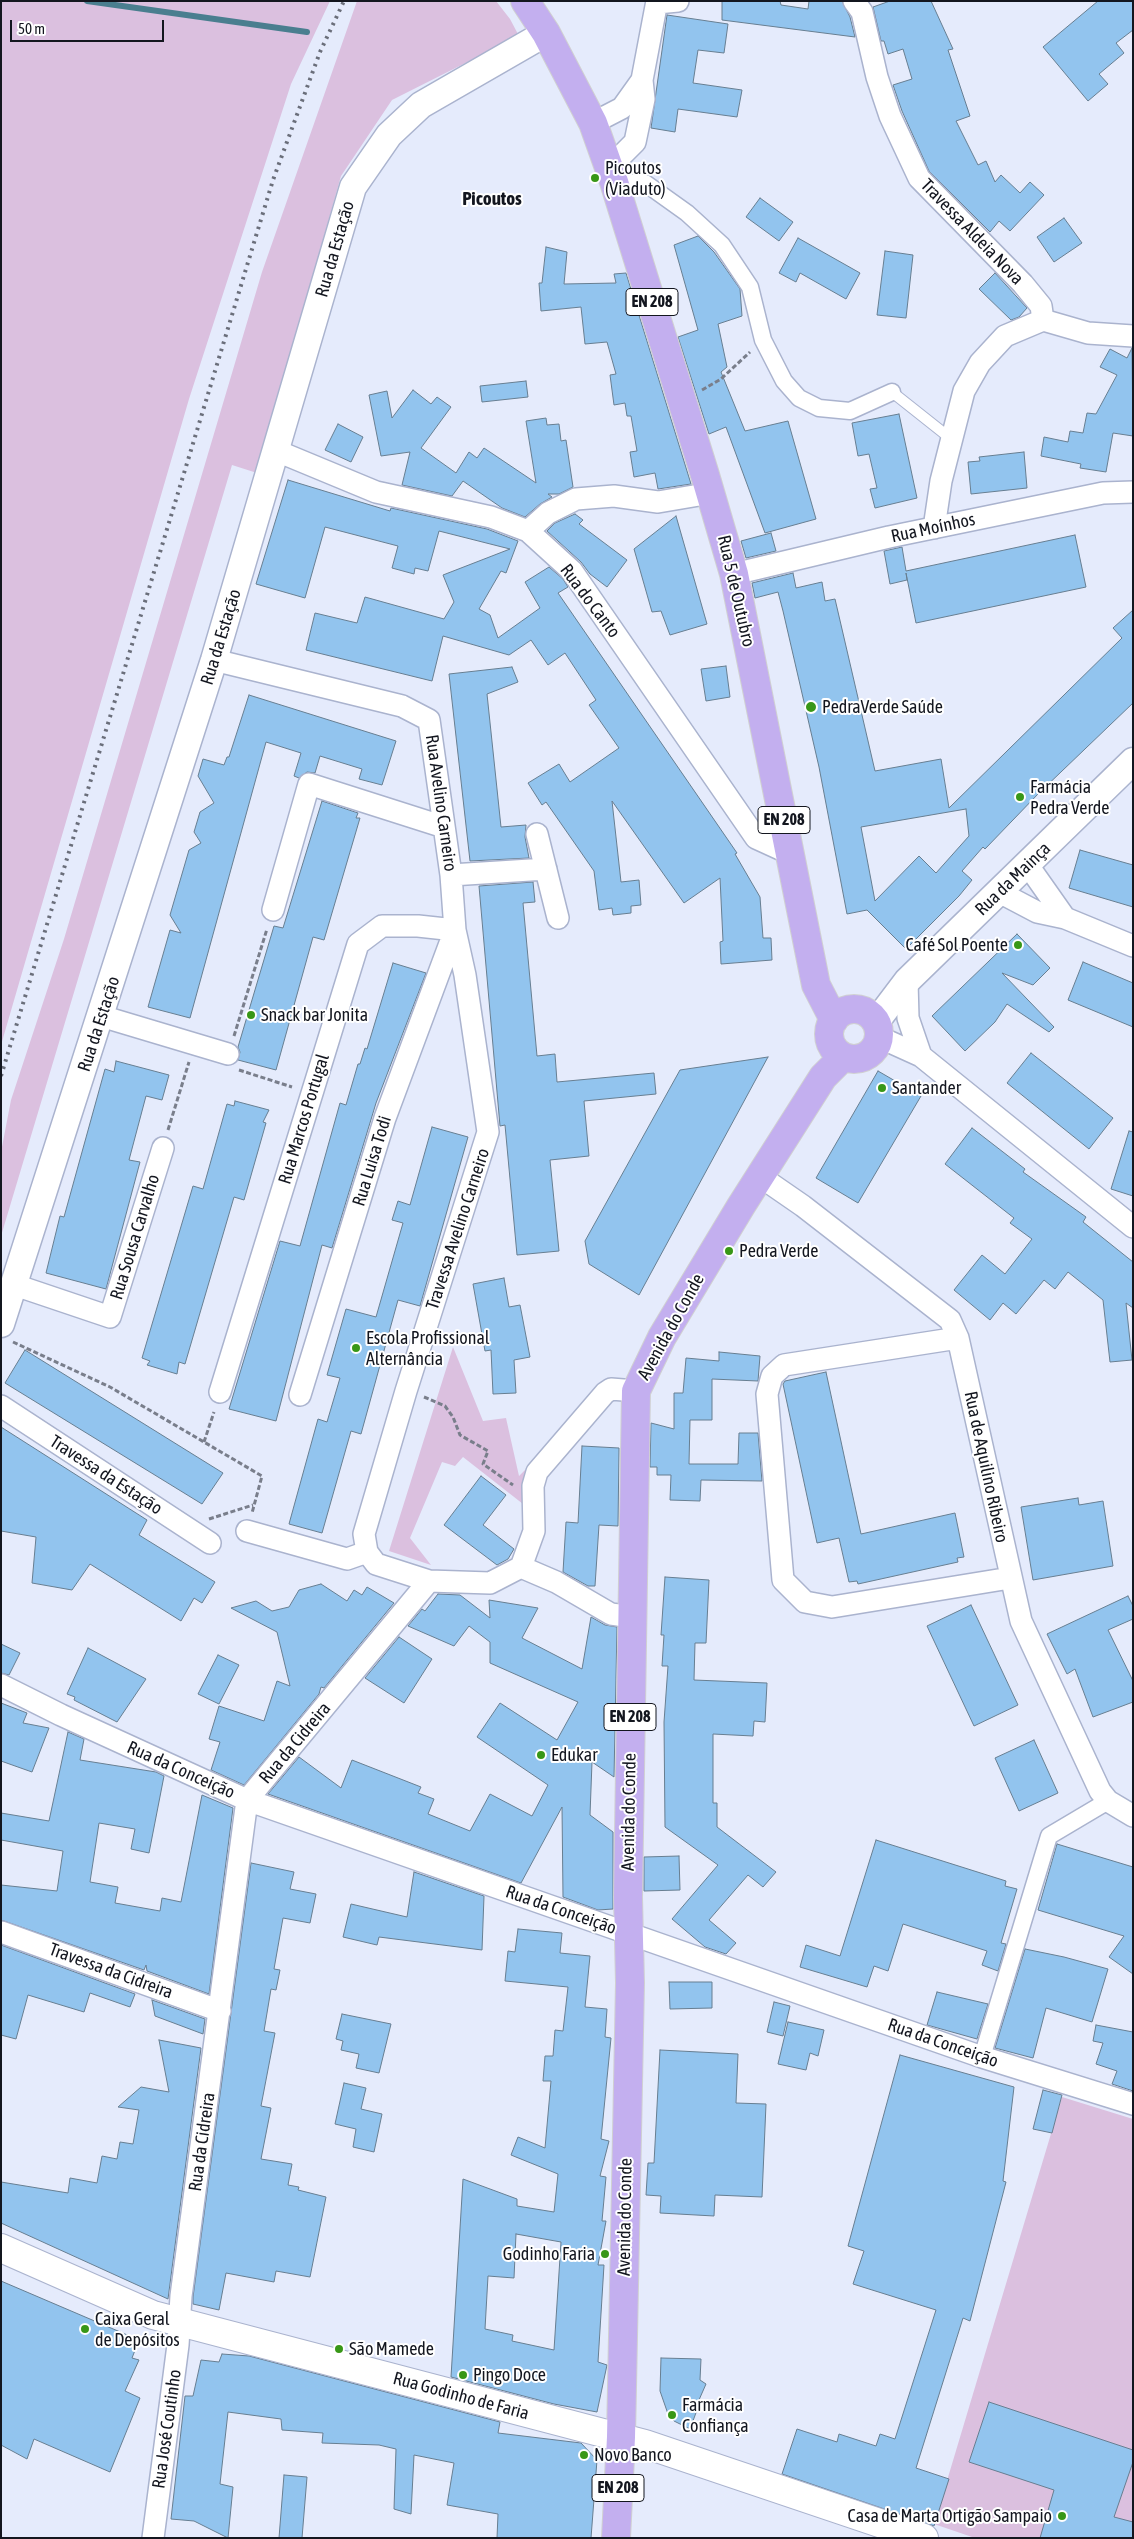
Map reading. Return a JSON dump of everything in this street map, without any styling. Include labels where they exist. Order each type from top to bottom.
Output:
[{"type":"main road","name":"Rua 5 de Outubro","points":[[525,1],[546,33],[593,123],[612,175],[710,493],[734,574],[816,985],[834,1020]]},
{"type":"main road","points":[[856,1009],[870,1015],[877,1029],[877,1045],[866,1056],[851,1059],[843,1057],[831,1044],[829,1036],[834,1020],[840,1014],[856,1009]]},
{"type":"main road","name":"Avenida do Conde","points":[[616,2538],[621,2437],[630,1983],[627,1933],[636,1391],[662,1337],[761,1177],[823,1077],[843,1057]]},
{"type":"main road","name":"Rua Godinho de Faria","points":[[1,2248],[153,2314],[206,2330],[621,2437],[924,2538]]},
{"type":"street","name":"Travessa Aldeia Nova","points":[[854,1],[862,12],[877,77],[890,116],[919,178],[1023,284],[1041,306],[1044,320]]},
{"type":"street","points":[[593,123],[622,108],[642,80],[664,2]]},
{"type":"street","name":"Rua da Estação","points":[[6,1333],[15,1285],[214,660],[277,451],[353,187],[389,135],[421,105],[546,33]]},
{"type":"street","points":[[642,80],[644,99],[635,142],[612,175],[645,184],[687,213],[722,245],[750,287],[763,340],[784,381],[798,398],[819,408],[850,410],[892,392]]},
{"type":"street","points":[[934,528],[950,438],[964,391],[980,363],[1005,336],[1044,320],[1088,333],[1133,336]]},
{"type":"street","name":"Rua do Canto","points":[[277,451],[376,492],[491,517],[528,531],[572,571],[756,838],[791,854]]},
{"type":"street","name":"Rua Moínhos","points":[[734,574],[888,537],[1103,493],[1133,492]]},
{"type":"street","points":[[528,531],[548,513],[576,499],[614,496],[658,502],[710,493]]},
{"type":"street","name":"Rua Avelino Carneiro","points":[[214,660],[402,706],[429,720],[451,875],[455,930]]},
{"type":"street","name":"Rua da Mainça","points":[[877,1029],[907,982],[1133,761]]},
{"type":"street","points":[[273,910],[309,784],[444,827]]},
{"type":"street","points":[[536,834],[558,918]]},
{"type":"street","points":[[1027,864],[1064,918]]},
{"type":"street","points":[[451,875],[546,869]]},
{"type":"street","points":[[999,892],[1037,912],[1064,918],[1133,946]]},
{"type":"street","name":"Rua Marcos Portugal","points":[[220,1392],[358,944],[382,926],[418,926],[455,930]]},
{"type":"street","name":"Travessa Avelino Carneiro","points":[[367,1552],[364,1534],[406,1391],[488,1132],[465,975],[455,930]]},
{"type":"street","name":"Rua Luisa Todi","points":[[300,1395],[385,1118],[455,930]]},
{"type":"street","points":[[907,982],[908,1018],[921,1056]]},
{"type":"street","points":[[101,1016],[228,1054]]},
{"type":"street","points":[[877,1029],[921,1056],[1133,1227]]},
{"type":"street","name":"Rua Sousa Carvalho","points":[[15,1285],[110,1317],[163,1148]]},
{"type":"street","name":"Rua de Aquilino Ribeiro","points":[[761,1177],[803,1206],[950,1320],[958,1338],[1021,1622],[1100,1791],[1108,1801],[1133,1816]]},
{"type":"street","points":[[958,1338],[784,1364],[772,1376],[767,1394],[783,1580],[805,1602],[832,1607],[1010,1578]]},
{"type":"street","points":[[247,1531],[347,1559],[367,1552],[376,1564],[429,1581],[490,1583],[521,1567],[534,1531],[533,1486],[537,1472],[605,1393],[611,1389],[636,1391]]},
{"type":"street","name":"Travessa da Estação","points":[[1,1406],[210,1543]]},
{"type":"street","points":[[521,1567],[556,1582],[611,1614],[632,1617]]},
{"type":"street","name":"Rua da Cidreira","points":[[178,2321],[247,1800],[429,1581]]},
{"type":"street","name":"Rua da Conceição","points":[[1,1685],[61,1716],[247,1800],[982,2057],[1133,2104]]},
{"type":"street","points":[[982,2057],[1050,1836],[1108,1801]]},
{"type":"street","name":"Travessa da Cidreira","points":[[1,1932],[220,2011]]},
{"type":"street","name":"Rua José Coutinho","points":[[154,2538],[178,2345],[178,2321]]},
{"type":"lane","points":[[892,392],[950,438]]},
{"type":"path","points":[[682,401],[721,379],[763,340]]},
{"type":"path","points":[[273,910],[225,1066],[312,1093]]},
{"type":"path","points":[[163,1148],[195,1044]]},
{"type":"path","points":[[6,1333],[110,1388],[262,1476],[247,1531]]},
{"type":"path","points":[[406,1391],[435,1400],[445,1406],[453,1417],[460,1435],[488,1451],[483,1464],[516,1488],[533,1486]]},
{"type":"path","points":[[204,1442],[220,1392]]},
{"type":"path","points":[[189,1529],[211,1518],[254,1505]]},
{"type":"shaded area","points":[[1,1],[330,1],[291,84],[189,399],[1,1045]]},
{"type":"shaded area","points":[[357,1],[496,1],[510,19],[519,36],[392,100],[341,176],[257,473],[232,465],[1,1236],[1,1152],[11,1100],[64,939],[262,272]]},
{"type":"shaded area","points":[[453,1347],[483,1421],[506,1418],[519,1476],[525,1470],[523,1504],[463,1457],[455,1466],[442,1462],[410,1538],[431,1565],[389,1551]]},
{"type":"shaded area","points":[[1062,2097],[1133,2119],[1133,2538],[975,2538],[934,2524]]},
{"type":"building","points":[[722,1],[780,1],[781,5],[808,9],[809,1],[842,1],[850,17],[855,37],[722,20]]},
{"type":"building","points":[[890,1],[931,1],[953,49],[948,50],[970,116],[956,121],[978,165],[986,161],[995,182],[1001,175],[1020,193],[1030,182],[1044,195],[1010,231],[999,221],[990,232],[929,171],[902,111],[893,85],[912,79],[903,49],[888,54],[884,41],[881,41],[873,7]]},
{"type":"building","points":[[1098,1],[1133,1],[1133,30],[1116,43],[1124,53],[1099,74],[1108,84],[1088,101],[1043,47]]},
{"type":"building","points":[[667,15],[728,24],[724,53],[698,50],[693,83],[742,90],[737,117],[678,109],[675,132],[651,128]]},
{"type":"building","points":[[760,198],[793,222],[779,241],[746,217]]},
{"type":"building","points":[[1064,218],[1082,243],[1054,262],[1037,237]]},
{"type":"building","points":[[698,236],[714,252],[740,289],[742,316],[718,324],[727,367],[721,372],[745,431],[788,421],[816,519],[765,533],[726,427],[709,434],[678,337],[698,330],[674,245]]},
{"type":"building","points":[[798,238],[860,273],[846,299],[800,273],[796,282],[779,273]]},
{"type":"building","points":[[546,247],[567,252],[564,284],[616,283],[614,274],[626,273],[691,484],[658,489],[655,473],[634,477],[630,452],[637,451],[631,416],[627,416],[625,403],[614,405],[610,375],[616,374],[607,342],[585,344],[581,307],[541,311],[539,283],[542,283]]},
{"type":"building","points":[[885,251],[913,255],[906,318],[877,315]]},
{"type":"building","points":[[995,273],[1027,308],[1019,317],[1011,320],[979,289]]},
{"type":"building","points":[[1132,348],[1133,436],[1113,433],[1106,472],[1080,468],[1081,464],[1041,456],[1044,437],[1068,442],[1070,431],[1083,433],[1087,413],[1096,414],[1117,375],[1100,367],[1110,349],[1127,358]]},
{"type":"building","points":[[526,381],[528,397],[482,402],[480,386]]},
{"type":"building","points":[[413,390],[431,404],[437,397],[451,407],[421,448],[456,473],[469,452],[477,458],[484,448],[536,483],[526,421],[546,418],[547,425],[559,424],[561,441],[566,440],[573,487],[559,494],[548,494],[552,497],[540,504],[525,517],[502,508],[463,481],[452,496],[402,485],[410,452],[381,456],[369,395],[387,391],[392,418]]},
{"type":"building","points":[[899,414],[917,498],[875,508],[870,489],[877,488],[869,454],[858,456],[852,423]]},
{"type":"building","points":[[338,424],[363,437],[351,462],[325,450]]},
{"type":"building","points":[[1024,452],[1027,488],[971,494],[968,462],[980,461],[979,457]]},
{"type":"building","points":[[288,480],[390,511],[391,508],[487,529],[518,541],[506,573],[501,571],[479,609],[490,615],[498,638],[540,608],[525,582],[549,567],[563,579],[568,587],[558,593],[737,853],[735,854],[760,897],[763,938],[771,938],[772,960],[721,964],[720,942],[723,941],[720,878],[684,903],[612,801],[621,882],[639,880],[641,905],[631,906],[631,913],[613,915],[612,908],[599,910],[594,871],[546,802],[542,805],[528,783],[559,764],[570,782],[619,748],[589,705],[596,700],[565,653],[548,665],[531,640],[509,655],[443,636],[432,681],[306,650],[315,613],[357,623],[365,597],[444,619],[454,602],[443,575],[510,549],[439,531],[428,571],[415,568],[414,574],[392,568],[398,546],[325,527],[305,598],[256,584]]},
{"type":"building","points":[[575,514],[583,520],[579,524],[627,560],[607,587],[590,574],[581,562],[547,531],[555,523]]},
{"type":"building","points":[[676,516],[707,624],[670,635],[661,611],[652,612],[634,549]]},
{"type":"building","points":[[771,533],[776,551],[746,558],[741,541]]},
{"type":"building","points":[[1075,535],[1086,587],[916,623],[906,573],[907,580],[890,584],[884,551],[902,547],[906,571]]},
{"type":"building","points":[[793,573],[796,588],[822,582],[825,601],[835,599],[875,771],[941,759],[949,808],[1122,638],[1113,628],[1133,610],[1133,703],[1038,794],[985,849],[983,847],[962,871],[972,880],[959,896],[906,949],[867,910],[847,914],[819,767],[778,592],[755,598],[752,583]],"holes":[[[966,809],[969,836],[936,873],[919,856],[875,901],[861,827]]]},
{"type":"building","points":[[726,666],[730,697],[706,701],[701,669]]},
{"type":"building","points":[[512,667],[518,682],[487,694],[501,827],[526,825],[525,837],[529,858],[470,861],[449,674]]},
{"type":"building","points":[[249,695],[396,741],[382,785],[359,779],[362,769],[320,756],[315,773],[307,772],[299,778],[294,776],[301,753],[266,742],[190,1018],[148,1007],[170,930],[181,933],[170,915],[189,850],[201,843],[194,832],[200,812],[214,803],[198,776],[203,759],[224,765],[227,757],[229,757]]},
{"type":"building","points":[[322,801],[358,813],[356,818],[360,818],[324,940],[313,937],[276,1070],[238,1060],[240,1052],[238,1047],[274,926],[283,928]]},
{"type":"building","points":[[1080,850],[1133,865],[1133,907],[1069,888]]},
{"type":"building","points":[[533,882],[535,902],[523,903],[537,1056],[555,1054],[557,1082],[654,1073],[656,1094],[584,1101],[589,1156],[550,1160],[559,1251],[517,1255],[505,1125],[500,1126],[479,886]]},
{"type":"building","points":[[1017,934],[1050,968],[1033,985],[1002,973],[1054,1027],[1049,1032],[1007,1004],[995,1022],[965,1051],[932,1016]]},
{"type":"building","points":[[1083,962],[1133,983],[1133,1027],[1068,1000]]},
{"type":"building","points":[[393,963],[426,973],[376,1103],[332,1248],[322,1245],[276,1421],[229,1409],[280,1241],[300,1246],[340,1103],[346,1105],[358,1064],[360,1064],[365,1048],[367,1049]]},
{"type":"building","points":[[1031,1053],[1113,1118],[1089,1149],[1007,1083]]},
{"type":"building","points":[[768,1057],[639,1295],[589,1264],[585,1241],[680,1070]]},
{"type":"building","points":[[116,1061],[169,1075],[162,1100],[146,1096],[129,1160],[140,1162],[106,1289],[46,1273],[60,1216],[64,1217],[105,1069],[114,1072]]},
{"type":"building","points":[[878,1071],[921,1096],[858,1203],[816,1178]]},
{"type":"building","points":[[235,1101],[269,1110],[263,1122],[266,1123],[244,1200],[234,1197],[185,1364],[179,1362],[177,1374],[147,1365],[150,1361],[142,1358],[193,1186],[203,1189],[227,1104],[234,1106]]},
{"type":"building","points":[[432,1127],[468,1137],[420,1306],[398,1300],[361,1434],[351,1431],[322,1533],[289,1524],[318,1419],[327,1422],[340,1378],[327,1375],[346,1309],[376,1317],[403,1223],[392,1220],[398,1201],[410,1205]]},
{"type":"building","points":[[972,1128],[1025,1169],[1023,1172],[1086,1217],[1083,1222],[1133,1262],[1133,1308],[1126,1303],[1132,1360],[1110,1362],[1103,1300],[1068,1272],[1055,1289],[1044,1280],[1016,1314],[1003,1303],[990,1320],[954,1290],[982,1255],[1005,1274],[1032,1239],[1010,1223],[1014,1218],[945,1164]]},
{"type":"building","points":[[1129,1131],[1133,1132],[1133,1196],[1111,1189]]},
{"type":"building","points":[[504,1278],[509,1307],[520,1305],[530,1357],[514,1360],[516,1393],[493,1394],[491,1350],[485,1351],[473,1284]]},
{"type":"building","points":[[25,1350],[223,1473],[202,1504],[5,1383]]},
{"type":"building","points":[[719,1352],[760,1356],[758,1381],[712,1379],[712,1420],[690,1420],[689,1464],[738,1464],[739,1433],[758,1433],[762,1481],[701,1480],[700,1501],[670,1500],[671,1475],[657,1475],[657,1467],[650,1467],[651,1423],[674,1429],[674,1393],[683,1393],[686,1358],[719,1361]]},
{"type":"building","points":[[826,1372],[861,1534],[955,1513],[964,1557],[957,1558],[958,1562],[858,1584],[857,1581],[849,1582],[839,1538],[817,1543],[783,1384],[785,1381]]},
{"type":"building","points":[[1,1427],[147,1520],[139,1535],[215,1582],[202,1603],[194,1598],[181,1621],[90,1564],[72,1590],[32,1583],[36,1537],[1,1531]]},
{"type":"building","points":[[582,1446],[619,1448],[618,1526],[599,1525],[595,1586],[588,1586],[563,1572],[566,1522],[578,1523]]},
{"type":"building","points":[[481,1476],[506,1495],[483,1525],[514,1549],[508,1559],[497,1565],[444,1525]]},
{"type":"building","points":[[1078,1498],[1079,1505],[1103,1501],[1113,1566],[1033,1580],[1021,1507]]},
{"type":"building","points":[[665,1577],[709,1580],[706,1643],[695,1643],[694,1680],[767,1683],[765,1722],[754,1721],[753,1736],[713,1734],[713,1803],[717,1803],[717,1827],[776,1872],[763,1887],[748,1875],[709,1920],[736,1943],[726,1954],[705,1947],[672,1919],[718,1865],[665,1827],[664,1722],[668,1666],[662,1666],[664,1635],[661,1635]]},
{"type":"building","points":[[321,1584],[347,1601],[354,1590],[362,1595],[367,1587],[394,1603],[324,1688],[321,1687],[319,1694],[244,1785],[211,1770],[220,1742],[209,1739],[219,1706],[264,1721],[277,1681],[290,1686],[277,1632],[231,1608],[256,1601],[272,1611],[289,1607],[299,1590]]},
{"type":"building","points":[[438,1594],[460,1595],[490,1618],[489,1600],[538,1608],[522,1638],[582,1669],[591,1617],[605,1625],[617,1627],[614,1777],[592,1762],[590,1815],[613,1832],[613,1909],[598,1910],[563,1897],[562,1807],[521,1883],[268,1794],[299,1757],[341,1788],[352,1760],[421,1787],[418,1793],[434,1799],[428,1814],[470,1831],[490,1794],[532,1816],[548,1785],[477,1737],[500,1703],[557,1740],[578,1702],[490,1663],[490,1642],[469,1626],[454,1646],[408,1626],[422,1609],[425,1611]]},
{"type":"building","points":[[1128,1596],[1133,1606],[1133,1619],[1108,1630],[1133,1681],[1133,1702],[1093,1717],[1075,1669],[1067,1674],[1047,1634]]},
{"type":"building","points":[[971,1605],[1018,1705],[974,1726],[927,1626]]},
{"type":"building","points":[[399,1637],[432,1659],[404,1703],[365,1678]]},
{"type":"building","points":[[1,1644],[20,1653],[9,1675],[1,1673]]},
{"type":"building","points":[[88,1648],[146,1679],[117,1722],[74,1700],[75,1697],[67,1694]]},
{"type":"building","points":[[218,1655],[239,1665],[219,1704],[198,1694]]},
{"type":"building","points":[[1,1703],[27,1713],[23,1723],[49,1728],[32,1772],[1,1761]]},
{"type":"building","points":[[68,1732],[84,1739],[80,1760],[156,1772],[164,1776],[149,1853],[131,1849],[135,1829],[99,1823],[90,1882],[118,1887],[115,1903],[160,1911],[162,1898],[181,1902],[202,1795],[233,1808],[209,1994],[147,1971],[146,1965],[144,1970],[1,1920],[1,1885],[57,1891],[63,1851],[1,1840],[1,1813],[49,1821]]},
{"type":"building","points":[[1034,1740],[1058,1793],[1019,1811],[995,1758]]},
{"type":"building","points":[[876,1840],[1006,1881],[1005,1886],[1017,1889],[1001,1943],[1006,1944],[998,1971],[982,1965],[987,1951],[903,1924],[888,1971],[874,1966],[867,1987],[800,1967],[806,1945],[840,1956]]},
{"type":"building","points":[[1057,1844],[1133,1867],[1133,1974],[1109,1957],[1124,1936],[1038,1910]]},
{"type":"building","points":[[679,1856],[680,1890],[644,1891],[644,1857]]},
{"type":"building","points":[[251,1863],[294,1872],[290,1889],[316,1894],[310,1923],[283,1918],[274,1969],[280,1970],[276,1990],[271,1989],[264,2031],[275,2033],[261,2106],[271,2108],[261,2159],[292,2164],[288,2185],[299,2187],[298,2190],[326,2197],[310,2277],[276,2271],[274,2282],[226,2273],[219,2310],[193,2304],[193,2297]]},
{"type":"building","points":[[414,1872],[484,1896],[482,1950],[379,1937],[377,1945],[343,1937],[351,1904],[407,1917]]},
{"type":"building","points":[[518,1929],[562,1933],[560,1953],[590,1956],[585,2007],[607,2009],[605,2037],[611,2038],[601,2139],[609,2141],[600,2176],[606,2177],[602,2221],[606,2221],[598,2265],[604,2265],[598,2362],[607,2365],[597,2412],[554,2404],[451,2377],[463,2179],[517,2199],[517,2206],[554,2212],[558,2174],[511,2155],[518,2137],[545,2148],[551,2081],[543,2081],[545,2056],[553,2056],[555,2030],[563,2031],[568,1987],[505,1981],[508,1951],[515,1952]],"holes":[[[516,2234],[561,2242],[554,2350],[512,2341],[513,2335],[485,2329],[488,2276],[514,2278]]]},
{"type":"building","points":[[1,1945],[135,1994],[130,2007],[90,1993],[84,2012],[28,1995],[16,2039],[1,2035]]},
{"type":"building","points":[[1025,1949],[1108,1969],[1092,2022],[1046,2008],[1033,2058],[995,2048]]},
{"type":"building","points":[[669,1982],[712,1982],[712,2008],[670,2009]]},
{"type":"building","points":[[937,1992],[988,2004],[977,2039],[927,2025]]},
{"type":"building","points":[[152,2000],[205,2019],[203,2034],[155,2016]]},
{"type":"building","points":[[774,2002],[790,2006],[783,2036],[767,2032]]},
{"type":"building","points":[[342,2014],[391,2024],[379,2073],[356,2068],[359,2054],[341,2050],[343,2041],[336,2039]]},
{"type":"building","points":[[788,2022],[824,2030],[818,2056],[810,2053],[806,2070],[778,2064]]},
{"type":"building","points":[[1096,2025],[1133,2032],[1133,2091],[1112,2084],[1117,2071],[1096,2064],[1103,2043],[1093,2041]]},
{"type":"building","points":[[159,2040],[201,2048],[168,2299],[1,2223],[1,2182],[68,2193],[70,2178],[97,2183],[102,2156],[117,2159],[120,2142],[133,2144],[139,2110],[118,2107],[141,2087],[169,2092]]},
{"type":"building","points":[[660,2050],[738,2054],[736,2103],[766,2104],[762,2197],[715,2195],[714,2216],[660,2213],[661,2196],[646,2195],[648,2163],[654,2163]]},
{"type":"building","points":[[900,2055],[1014,2087],[1003,2181],[1006,2182],[970,2321],[963,2318],[916,2468],[949,2479],[934,2526],[782,2474],[797,2429],[837,2442],[839,2434],[876,2446],[880,2434],[895,2439],[936,2310],[853,2284],[864,2251],[848,2246]]},
{"type":"building","points":[[344,2083],[366,2088],[361,2109],[382,2114],[374,2152],[353,2147],[356,2129],[335,2124]]},
{"type":"building","points":[[1043,2090],[1062,2095],[1052,2133],[1033,2129]]},
{"type":"building","points":[[1,2281],[139,2340],[132,2358],[139,2360],[125,2391],[140,2398],[110,2472],[34,2439],[27,2459],[1,2445]]},
{"type":"building","points":[[222,2354],[249,2356],[500,2422],[498,2433],[581,2443],[597,2460],[591,2538],[497,2538],[498,2514],[447,2505],[454,2463],[414,2455],[411,2514],[394,2509],[396,2449],[379,2445],[322,2443],[323,2433],[282,2430],[281,2419],[228,2412],[220,2484],[233,2487],[228,2538],[194,2521],[171,2519],[185,2396],[193,2396],[201,2360],[219,2362]]},
{"type":"building","points":[[661,2358],[701,2359],[700,2380],[706,2384],[695,2409],[697,2410],[690,2429],[674,2421],[668,2414],[660,2391]]},
{"type":"building","points":[[989,2402],[1133,2450],[1133,2462],[1114,2517],[1133,2522],[1133,2538],[1040,2538],[1054,2490],[969,2462]]},
{"type":"building","points":[[284,2475],[307,2477],[302,2538],[279,2538]]},
{"type":"waterway","points":[[87,1],[307,32]]},
{"type":"railway","points":[[1,1076],[273,180],[320,52],[344,1]]},
{"type":"place","name":"Picoutos (Viaduto)","points":[[595,178]]},
{"type":"place","name":"PedraVerde Saúde","points":[[811,707]]},
{"type":"place","name":"Farmácia Pedra Verde","points":[[1020,797]]},
{"type":"place","name":"Café Sol Poente","points":[[1018,945]]},
{"type":"place","name":"Snack bar Jonita","points":[[251,1015]]},
{"type":"place","name":"Santander","points":[[882,1088]]},
{"type":"place","name":"Pedra Verde","points":[[729,1251]]},
{"type":"place","name":"Escola Profissional Alternância","points":[[356,1348]]},
{"type":"place","name":"Edukar","points":[[541,1755]]},
{"type":"place","name":"Godinho Faria","points":[[605,2254]]},
{"type":"place","name":"Caixa Geral de Depósitos","points":[[85,2329]]},
{"type":"place","name":"São Mamede","points":[[339,2349]]},
{"type":"place","name":"Pingo Doce","points":[[463,2375]]},
{"type":"place","name":"Farmácia Confiança","points":[[672,2415]]},
{"type":"place","name":"Novo Banco","points":[[584,2455]]},
{"type":"place","name":"Casa de Marta Ortigão Sampaio","points":[[1062,2516]]},
{"type":"district","name":"Picoutos","points":[[492,199]]}]
